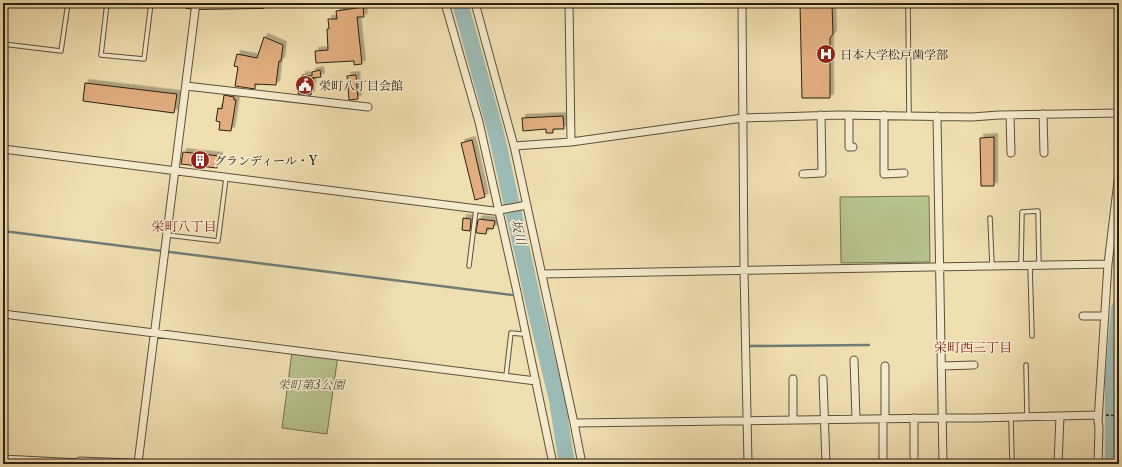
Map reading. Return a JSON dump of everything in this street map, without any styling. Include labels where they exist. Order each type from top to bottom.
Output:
[{"type":"street","points":[[138,463],[186,86],[193,3],[262,3]]},
{"type":"street","points":[[445,3],[479,122],[501,210],[553,464]]},
{"type":"street","points":[[475,3],[514,146],[525,205],[542,274],[582,464]]},
{"type":"street","points":[[569,3],[571,142]]},
{"type":"street","points":[[742,3],[744,270],[748,464]]},
{"type":"street","points":[[186,86],[368,107]]},
{"type":"street","points":[[514,146],[571,142],[743,118],[822,115],[972,117],[1010,114],[1119,113]]},
{"type":"street","points":[[1010,114],[1011,153]]},
{"type":"street","points":[[1043,114],[1044,153]]},
{"type":"street","points":[[803,174],[822,173],[822,115]]},
{"type":"street","points":[[849,115],[849,147],[853,147]]},
{"type":"street","points":[[884,115],[884,174],[904,173]]},
{"type":"street","points":[[937,116],[943,464]]},
{"type":"street","points":[[3,149],[476,209],[501,210],[525,205]]},
{"type":"street","points":[[1098,464],[1108,264],[1119,173]]},
{"type":"street","points":[[542,274],[1108,264]]},
{"type":"street","points":[[3,314],[506,376],[536,381]]},
{"type":"street","points":[[1083,316],[1105,316]]},
{"type":"street","points":[[854,360],[856,419]]},
{"type":"street","points":[[941,366],[974,365]]},
{"type":"street","points":[[883,464],[885,366]]},
{"type":"street","points":[[792,379],[793,420]]},
{"type":"street","points":[[823,379],[826,464]]},
{"type":"street","points":[[574,423],[1011,418],[1100,415]]},
{"type":"street","points":[[1058,464],[1060,416]]},
{"type":"street","points":[[914,418],[914,456]]},
{"type":"street","points":[[3,459],[80,464],[80,461],[156,464]]},
{"type":"lane","points":[[3,44],[61,52],[68,3]]},
{"type":"lane","points":[[107,3],[101,55],[144,59],[151,3]]},
{"type":"lane","points":[[908,3],[909,116]]},
{"type":"lane","points":[[167,235],[218,241],[226,178]]},
{"type":"lane","points":[[469,266],[476,209]]},
{"type":"lane","points":[[1021,266],[1022,212],[1038,211],[1039,266]]},
{"type":"lane","points":[[990,218],[992,267]]},
{"type":"lane","points":[[1030,266],[1032,336]]},
{"type":"lane","points":[[506,376],[511,333],[522,334]]},
{"type":"lane","points":[[1026,365],[1027,417]]},
{"type":"lane","points":[[1011,418],[1012,464]]},
{"type":"path","points":[[1100,415],[1119,416]]},
{"type":"green space","points":[[929,196],[930,262],[841,263],[840,197]]},
{"type":"green space","name":"栄町第3公園","points":[[292,352],[338,355],[327,434],[282,428]]},
{"type":"building","points":[[800,3],[832,3],[833,34],[830,38],[830,98],[802,98]]},
{"type":"building","points":[[363,7],[364,17],[357,17],[362,64],[354,65],[354,61],[316,63],[315,51],[328,50],[328,19],[337,19],[336,11]]},
{"type":"building","points":[[264,37],[283,45],[276,85],[255,84],[255,89],[235,86],[238,67],[234,66],[237,54],[257,58]]},
{"type":"building","points":[[320,70],[321,77],[313,77],[311,95],[298,94],[300,78],[302,79],[302,75],[312,76],[312,72]]},
{"type":"building","points":[[356,75],[358,99],[349,100],[347,76]]},
{"type":"building","points":[[85,83],[177,94],[174,113],[83,101]]},
{"type":"building","points":[[224,95],[234,97],[234,100],[236,100],[231,131],[219,130],[220,122],[216,121],[218,108],[222,109]]},
{"type":"building","points":[[563,116],[564,129],[553,129],[553,133],[546,133],[546,129],[523,131],[522,118]]},
{"type":"building","points":[[994,137],[994,186],[981,186],[980,138]]},
{"type":"building","points":[[472,140],[485,197],[475,200],[461,143]]},
{"type":"building","name":"グランディール・Y","points":[[183,152],[219,156],[217,168],[181,164]]},
{"type":"building","points":[[463,218],[471,219],[470,231],[462,230]]},
{"type":"building","points":[[479,219],[495,221],[493,229],[487,228],[486,234],[477,233]]},
{"type":"waterway","name":"坂川","points":[[460,3],[496,133],[534,305],[557,400],[567,464]]},
{"type":"waterway","points":[[3,231],[512,295]]},
{"type":"waterway","points":[[1113,464],[1113,380],[1119,308]]},
{"type":"waterway","points":[[749,346],[869,345]]},
{"type":"place","name":"日本大学松戸歯学部","points":[[826,54]]},
{"type":"place","name":"栄町八丁目会館","points":[[305,85]]},
{"type":"place","name":"グランディール・Y","points":[[200,160]]},
{"type":"district","name":"栄町八丁目","points":[[184,226]]},
{"type":"district","name":"栄町西三丁目","points":[[973,347]]}]
